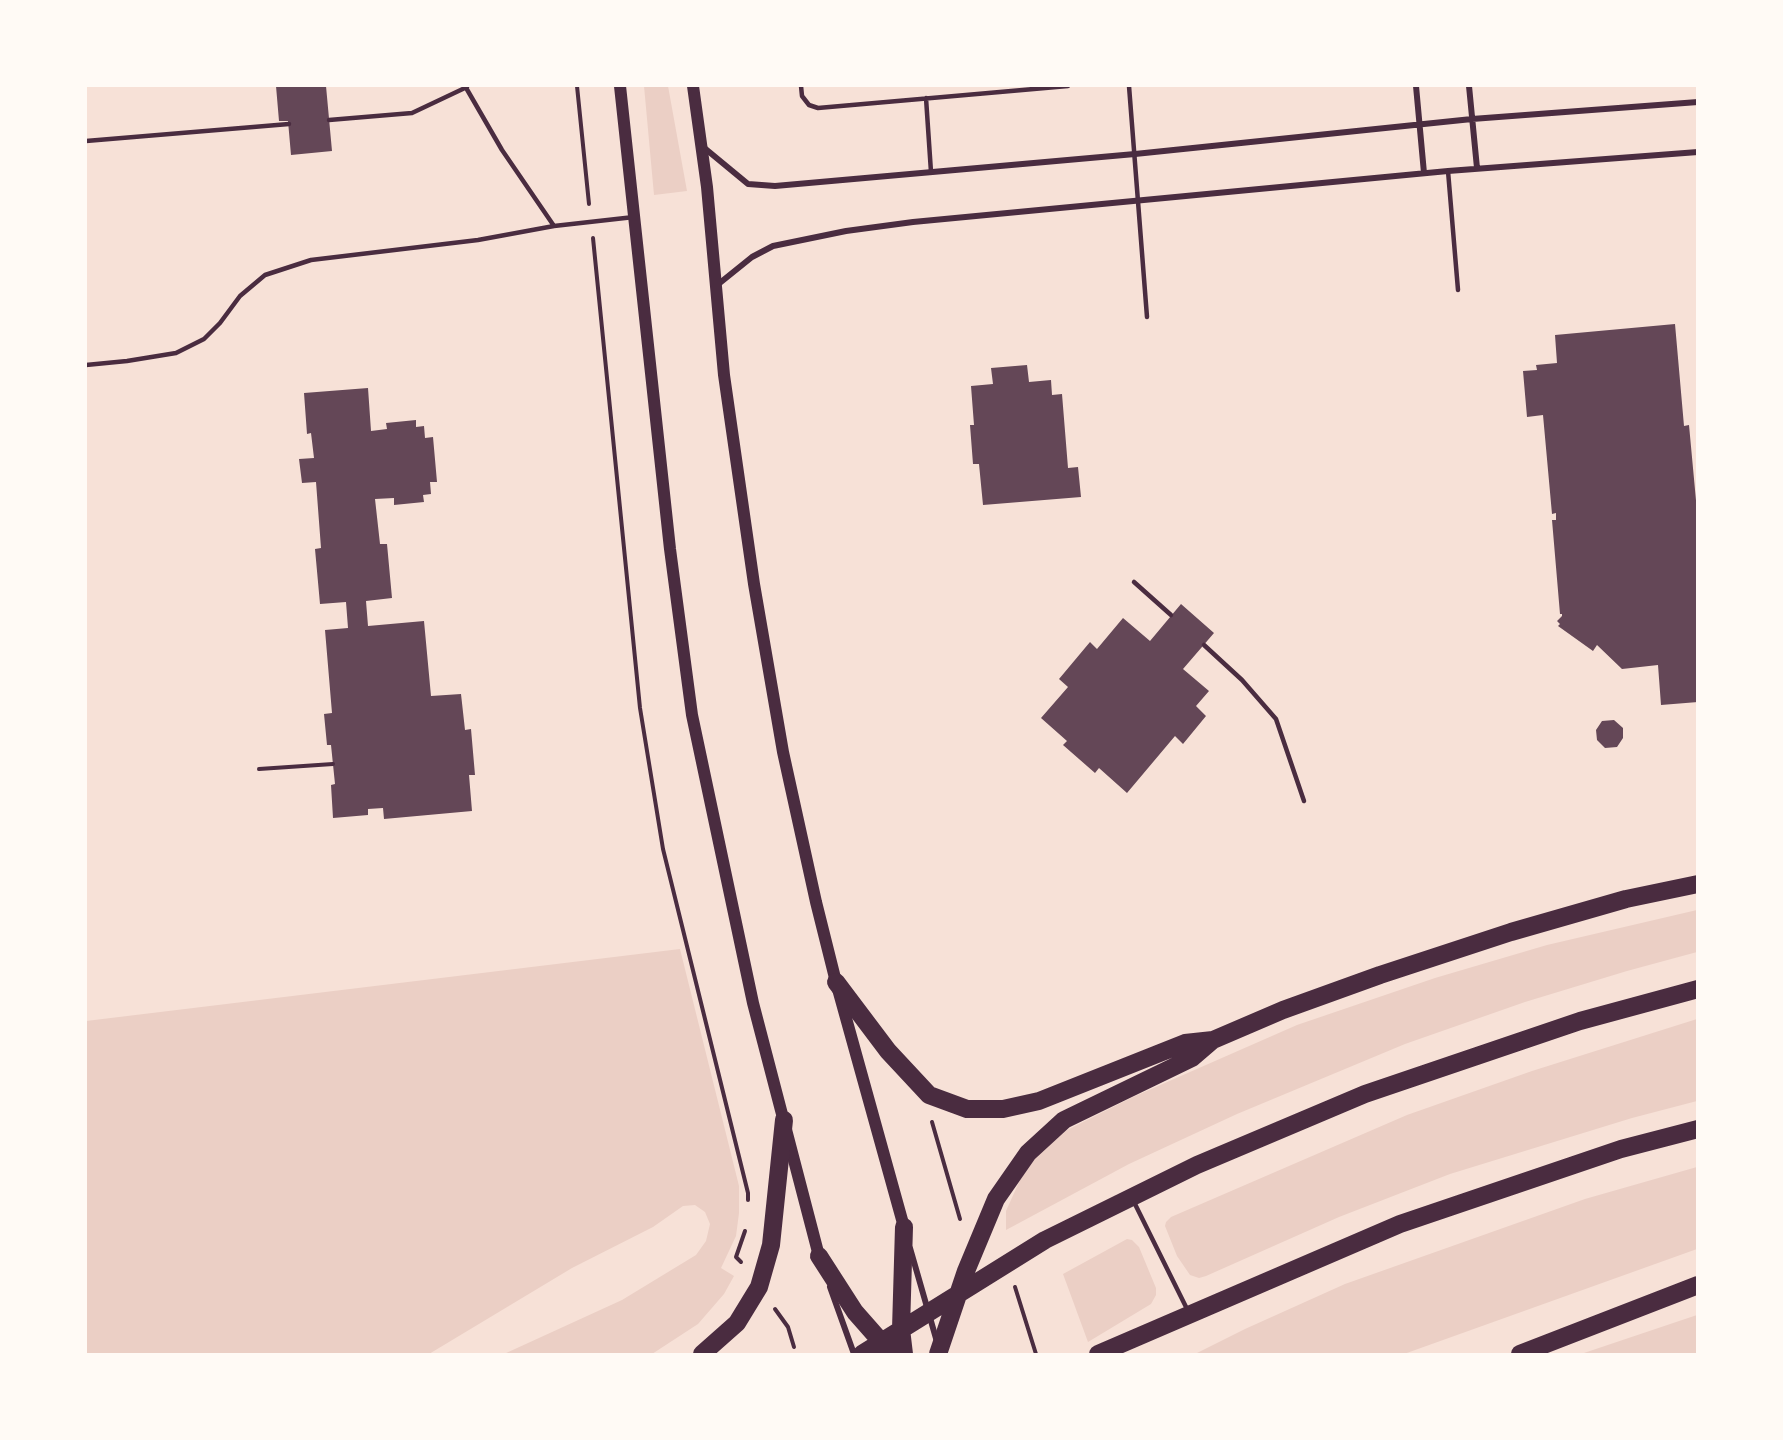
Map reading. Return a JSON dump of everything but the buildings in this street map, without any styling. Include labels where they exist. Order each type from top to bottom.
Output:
[{"type":"highway","points":[[836,982],[888,1051],[929,1095],[967,1109],[1003,1109],[1039,1101],[1185,1043],[1213,1040],[1283,1010],[1511,932],[1626,899],[1698,884]]},
{"type":"highway","points":[[862,1354],[1045,1240],[1197,1166],[1365,1094],[1580,1021],[1698,989]]},
{"type":"highway","points":[[939,1352],[966,1271],[996,1199],[1028,1153],[1064,1120],[1192,1058],[1213,1040]]},
{"type":"highway","points":[[702,1354],[737,1323],[759,1287],[771,1245],[784,1120]]},
{"type":"highway","points":[[1098,1354],[1400,1224],[1621,1149],[1698,1129]]},
{"type":"highway","points":[[904,1227],[902,1329],[904,1354]]},
{"type":"highway","points":[[819,1256],[855,1312],[892,1354]]},
{"type":"highway","points":[[1520,1354],[1698,1285]]},
{"type":"main road","points":[[620,86],[670,549],[692,715],[753,1003],[819,1256]]},
{"type":"main road","points":[[693,86],[706,187],[724,375],[754,584],[778,719],[811,880],[836,982],[904,1227]]},
{"type":"street","points":[[1416,86],[1424,173]]},
{"type":"street","points":[[1469,86],[1477,168]]},
{"type":"street","points":[[700,145],[748,184],[775,186],[1135,154],[1472,119],[1698,102]]},
{"type":"street","points":[[716,286],[752,257],[773,246],[836,233],[913,222],[1477,168],[1698,152]]},
{"type":"street","points":[[904,1227],[939,1352]]},
{"type":"street","points":[[819,1256],[854,1354]]},
{"type":"lane","points":[[329,120],[412,113],[466,86],[502,150],[554,226]]},
{"type":"lane","points":[[801,86],[802,96],[809,105],[818,108],[1068,86]]},
{"type":"lane","points":[[1129,86],[1147,316]]},
{"type":"lane","points":[[926,98],[931,172]]},
{"type":"lane","points":[[86,141],[289,124]]},
{"type":"lane","points":[[1448,171],[1458,290]]},
{"type":"lane","points":[[86,364],[127,361],[176,353],[204,339],[220,323],[240,296],[265,275],[311,260],[478,240],[554,226],[634,217]]},
{"type":"lane","points":[[1134,582],[1171,615]]},
{"type":"lane","points":[[1204,645],[1242,680],[1276,719],[1304,801]]},
{"type":"lane","points":[[1132,1198],[1190,1315]]},
{"type":"path","points":[[577,86],[640,708],[661,837],[748,1193],[748,1204]]},
{"type":"path","points":[[260,769],[333,764]]},
{"type":"path","points":[[929,1113],[961,1223]]},
{"type":"path","points":[[743,1264],[736,1257],[747,1227]]},
{"type":"path","points":[[1014,1287],[1036,1354]]},
{"type":"path","points":[[773,1305],[788,1327],[794,1347]]},
{"type":"shaded area","points":[[644,86],[668,86],[687,191],[654,195]]},
{"type":"shaded area","points":[[1697,910],[1697,952],[1525,1002],[1405,1044],[1237,1114],[1129,1164],[1006,1230],[1006,1211],[1020,1180],[1038,1153],[1067,1130],[1133,1097],[1297,1025],[1435,978],[1547,945]]},
{"type":"shaded area","points":[[680,949],[739,1186],[736,1236],[721,1268],[734,1276],[724,1294],[698,1324],[652,1354],[504,1354],[622,1300],[696,1255],[706,1241],[710,1224],[705,1212],[695,1205],[683,1206],[653,1227],[572,1268],[429,1354],[86,1354],[86,1021]]},
{"type":"shaded area","points":[[1697,1019],[1697,1101],[1632,1118],[1450,1174],[1339,1217],[1206,1276],[1199,1278],[1190,1275],[1177,1256],[1165,1226],[1171,1217],[1407,1115],[1532,1071]]},
{"type":"shaded area","points":[[1697,1167],[1697,1249],[1404,1354],[1195,1354],[1345,1284],[1585,1199]]},
{"type":"shaded area","points":[[1127,1239],[1132,1240],[1139,1247],[1156,1288],[1156,1295],[1151,1304],[1088,1342],[1063,1274]]},
{"type":"shaded area","points":[[1697,1315],[1697,1354],[1581,1354]]}]
